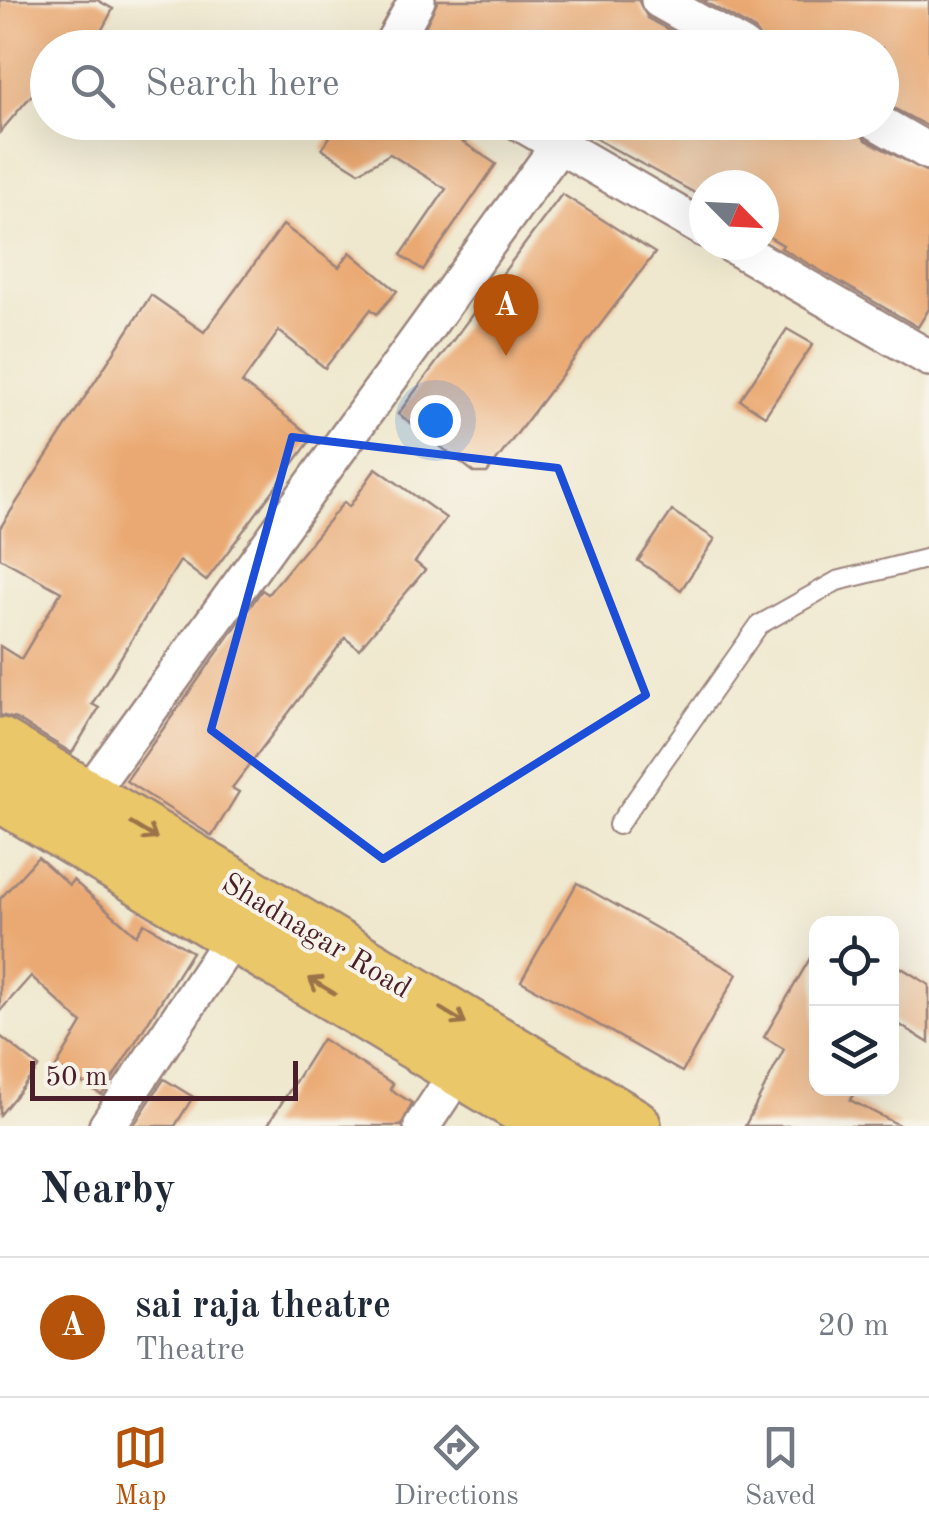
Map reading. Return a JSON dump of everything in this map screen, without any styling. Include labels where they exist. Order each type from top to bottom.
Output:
[{"type":"main road","name":"Shadnagar Road","points":[[0,746],[633,1126]]},
{"type":"main road","name":"Shadnagar Road","points":[[5,806],[235,934],[556,1126]]},
{"type":"street","points":[[400,30],[417,0]]},
{"type":"street","points":[[659,0],[712,30]]},
{"type":"street","points":[[899,135],[929,152]]},
{"type":"street","points":[[549,140],[689,220]]},
{"type":"street","points":[[86,797],[559,146]]},
{"type":"street","points":[[759,260],[926,351]]},
{"type":"street","points":[[107,1126],[235,934]]},
{"type":"street","points":[[422,1126],[460,1068]]},
{"type":"lane","points":[[618,825],[759,625],[837,581],[929,558]]},
{"type":"highlighted area","points":[[292,437],[558,468],[646,695],[383,859],[211,730]]},
{"type":"building","points":[[0,0],[97,0],[113,9],[102,30],[30,30],[30,97],[0,132]]},
{"type":"building","points":[[438,0],[638,0],[648,18],[669,30],[424,30]]},
{"type":"building","points":[[702,0],[929,0],[929,127],[899,111],[899,30],[755,30]]},
{"type":"building","points":[[328,140],[460,140],[496,164],[423,270],[401,255],[446,189],[390,154],[359,172],[322,149]]},
{"type":"building","points":[[598,140],[866,140],[929,173],[929,309],[918,327],[781,248],[779,243],[779,170],[689,170],[689,190]]},
{"type":"building","points":[[562,194],[655,253],[487,473],[475,473],[398,414]]},
{"type":"building","points":[[283,225],[339,267],[350,252],[397,291],[377,314],[371,309],[325,368],[279,331],[242,383],[313,437],[206,581],[180,561],[92,704],[99,708],[72,753],[16,719],[0,715],[0,646],[21,659],[61,592],[0,558],[0,528],[151,295],[204,332]]},
{"type":"building","points":[[787,329],[813,344],[765,416],[740,400]]},
{"type":"building","points":[[376,468],[446,518],[415,562],[425,570],[359,649],[345,638],[232,788],[239,792],[212,836],[126,781],[262,590],[268,594],[344,502],[349,507]]},
{"type":"building","points":[[672,511],[715,539],[681,590],[638,561]]},
{"type":"building","points":[[38,857],[69,885],[73,880],[136,935],[144,923],[192,952],[102,1095],[56,1067],[82,1023],[31,976],[0,1011],[0,899]]},
{"type":"building","points":[[577,883],[737,974],[682,1072],[521,981]]},
{"type":"building","points":[[809,960],[809,1096],[852,1096],[850,1100],[901,1126],[745,1126],[784,1049],[764,1037]]},
{"type":"building","points":[[899,966],[929,985],[929,1043],[899,1024]]},
{"type":"building","points":[[0,1036],[39,1067],[0,1115]]},
{"type":"building","points":[[322,1039],[393,1084],[390,1089],[412,1103],[401,1126],[267,1126]]},
{"type":"building","points":[[164,1079],[193,1097],[175,1126],[133,1126]]},
{"type":"place","name":"sai raja theatre","points":[[506,356]]}]
